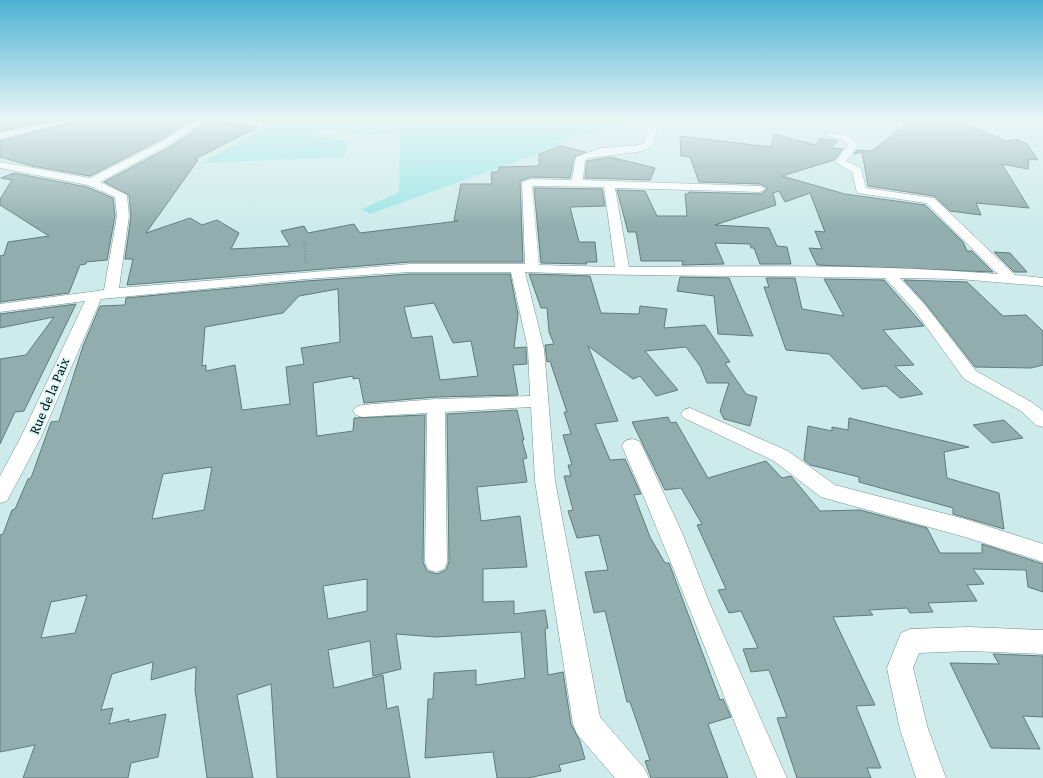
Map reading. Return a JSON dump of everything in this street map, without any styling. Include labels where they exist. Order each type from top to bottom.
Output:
[{"type":"street","points":[[90,182],[141,155]]},
{"type":"street","points":[[577,183],[580,159],[585,155]]},
{"type":"street","points":[[846,155],[840,162],[856,170],[861,191],[930,200],[1012,279]]},
{"type":"street","name":"Rue de la Paix","points":[[0,165],[90,182],[121,195],[124,203],[103,294],[70,347],[31,437],[0,495]]},
{"type":"street","points":[[634,778],[587,724],[545,481],[536,349],[525,268],[526,184],[531,182],[760,189]]},
{"type":"street","points":[[609,184],[623,272]]},
{"type":"street","points":[[0,308],[103,294],[306,275],[410,268],[525,268],[623,272],[733,270],[890,275],[959,275],[1043,282]]},
{"type":"street","points":[[890,275],[920,308],[970,375],[1027,407],[1043,421]]},
{"type":"street","points":[[362,411],[436,405],[540,401]]},
{"type":"street","points":[[436,405],[436,562]]},
{"type":"street","points":[[690,414],[781,456],[828,491],[965,528],[1043,553]]},
{"type":"street","points":[[632,446],[672,535],[697,602],[772,778]]},
{"type":"street","points":[[931,778],[914,729],[900,668],[910,641],[969,639],[1043,642]]},
{"type":"path","points":[[304,242],[306,275]]},
{"type":"shaded area","points":[[216,155],[344,155],[344,157],[202,163]]},
{"type":"shaded area","points":[[400,155],[533,155],[370,214],[362,209],[399,192]]},
{"type":"building","points":[[0,155],[130,155],[90,176],[32,166],[0,157]]},
{"type":"building","points":[[154,155],[202,155],[195,159],[198,160],[146,233],[190,218],[202,225],[217,220],[239,233],[231,249],[290,246],[281,231],[304,226],[308,233],[354,224],[360,233],[458,221],[454,220],[461,184],[492,184],[491,172],[498,172],[499,167],[539,166],[539,155],[578,155],[574,157],[570,178],[531,177],[520,181],[523,262],[410,262],[127,285],[133,259],[125,259],[131,216],[129,195],[104,182]]},
{"type":"building","points":[[838,155],[834,160],[782,176],[845,194],[925,205],[963,242],[967,251],[972,251],[993,272],[817,265],[809,248],[822,249],[815,231],[825,232],[810,193],[785,202],[779,191],[773,193],[776,205],[715,225],[769,228],[777,246],[787,247],[791,264],[760,264],[754,248],[751,248],[750,244],[715,243],[724,264],[682,265],[683,261],[641,261],[636,232],[628,232],[617,190],[645,191],[657,216],[687,216],[685,194],[689,194],[689,192],[761,194],[768,188],[760,184],[699,182],[690,157],[681,156]]},
{"type":"building","points":[[863,155],[1035,155],[1038,160],[1029,159],[1028,169],[1002,164],[1029,208],[976,203],[981,215],[950,211],[934,196],[868,186]]},
{"type":"building","points":[[610,157],[655,168],[650,180],[585,178],[587,161]]},
{"type":"building","points":[[14,173],[87,187],[113,198],[115,216],[107,260],[86,262],[86,264],[80,265],[69,293],[0,302],[0,256],[4,255],[8,242],[49,236],[0,205],[0,199],[12,180],[1,178]]},
{"type":"building","points":[[534,188],[602,189],[605,206],[570,207],[579,242],[595,242],[597,262],[586,262],[587,264],[541,263]]},
{"type":"building","points":[[994,252],[1010,253],[1027,272],[1014,272]]},
{"type":"building","points":[[410,274],[510,274],[518,314],[514,348],[526,347],[527,364],[513,365],[518,395],[436,397],[364,403],[359,378],[353,379],[353,376],[313,383],[317,436],[353,431],[354,418],[425,415],[423,562],[427,571],[437,574],[446,570],[449,562],[447,414],[517,410],[527,458],[523,459],[527,482],[477,487],[481,521],[520,516],[527,567],[483,569],[483,602],[514,601],[514,614],[545,610],[548,628],[545,629],[548,675],[563,672],[571,724],[580,741],[585,759],[559,765],[561,771],[528,778],[497,778],[493,752],[425,758],[428,699],[433,699],[434,673],[476,670],[476,685],[525,678],[521,632],[436,637],[396,634],[401,669],[373,676],[370,641],[328,650],[334,688],[383,675],[387,709],[398,706],[410,778],[277,778],[271,684],[237,695],[253,778],[207,778],[195,690],[196,667],[151,680],[153,662],[112,674],[101,710],[113,708],[109,724],[166,714],[158,757],[131,763],[128,778],[23,778],[35,745],[0,752],[0,535],[3,534],[12,510],[15,509],[28,479],[31,478],[51,422],[59,421],[83,346],[100,306],[125,305],[126,298],[306,281]],"holes":[[[338,289],[340,342],[301,348],[304,364],[286,367],[290,404],[242,410],[235,365],[206,371],[206,365],[202,366],[205,327],[283,313],[299,296]],[[434,303],[453,343],[471,341],[478,376],[440,380],[432,336],[412,338],[404,307]],[[212,467],[204,510],[152,519],[163,474]],[[367,579],[367,611],[328,619],[323,586]],[[87,595],[75,633],[41,638],[51,602]]]},
{"type":"building","points":[[529,274],[590,276],[601,313],[639,314],[640,306],[667,309],[664,328],[705,325],[730,362],[725,363],[746,394],[757,397],[750,426],[724,419],[720,411],[729,383],[707,383],[700,366],[686,347],[645,351],[678,390],[656,396],[640,376],[633,379],[588,346],[618,421],[595,424],[610,460],[625,459],[641,494],[634,495],[650,537],[665,563],[669,563],[720,700],[723,699],[731,717],[708,724],[728,778],[651,778],[645,761],[650,760],[630,702],[627,702],[605,611],[594,613],[585,572],[608,570],[599,535],[577,538],[568,511],[573,510],[564,476],[571,476],[568,465],[572,465],[563,435],[571,434],[564,412],[567,412],[550,361],[547,362],[545,345],[554,344],[549,332],[547,308],[541,308]]},
{"type":"building","points":[[680,277],[729,278],[753,336],[718,334],[714,296],[677,291]]},
{"type":"building","points":[[766,278],[795,278],[802,309],[844,316],[824,279],[884,280],[924,326],[883,330],[914,365],[895,366],[923,394],[900,398],[886,386],[862,389],[829,354],[786,350],[764,287],[769,287]]},
{"type":"building","points":[[904,280],[967,282],[1003,316],[1026,315],[1043,331],[1043,365],[1031,368],[975,367],[926,304]]},
{"type":"building","points":[[76,304],[24,411],[15,412],[0,444],[0,359],[26,355],[54,317],[0,328],[0,314]]},
{"type":"building","points":[[668,417],[671,423],[676,422],[708,478],[766,461],[782,478],[791,476],[820,511],[860,510],[927,528],[940,553],[982,553],[982,544],[1043,564],[1043,592],[1028,587],[1026,570],[973,569],[984,584],[967,585],[977,601],[928,603],[933,612],[910,613],[907,608],[869,610],[873,615],[833,617],[875,705],[856,706],[881,768],[867,768],[871,778],[797,778],[777,718],[787,717],[769,670],[751,672],[743,649],[758,648],[741,611],[729,613],[718,590],[726,589],[697,525],[702,524],[681,488],[665,490],[632,422]]},
{"type":"building","points":[[849,418],[969,447],[944,452],[947,478],[999,493],[1004,529],[953,514],[953,508],[859,482],[859,477],[810,465],[804,460],[808,426],[832,431],[832,427],[848,430]]},
{"type":"building","points":[[1004,420],[1023,438],[992,443],[973,425]]},
{"type":"building","points":[[993,654],[1043,656],[1043,717],[1023,716],[1040,749],[991,748],[950,663],[999,664]]}]
